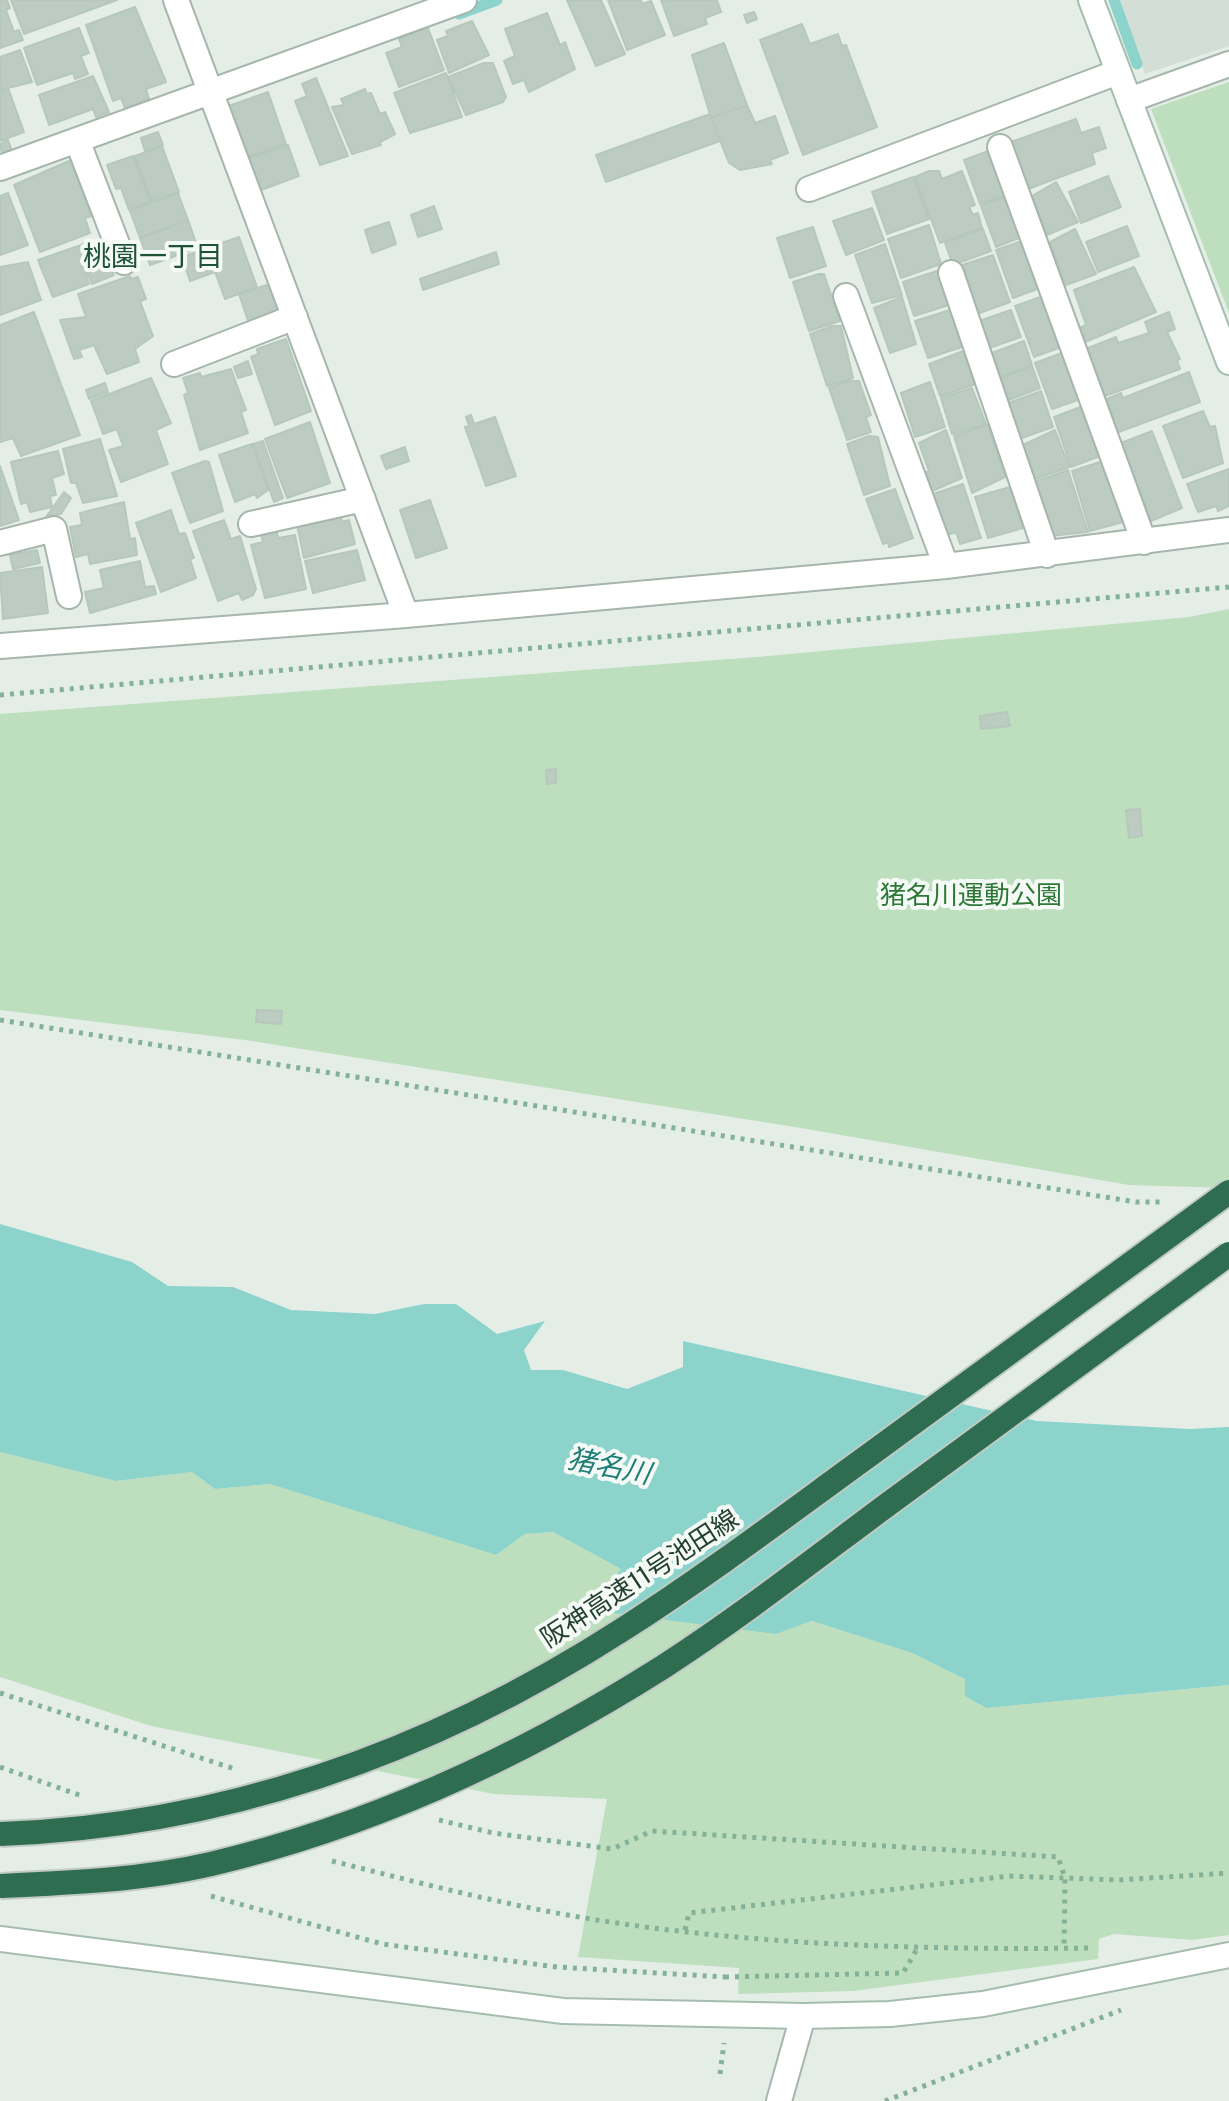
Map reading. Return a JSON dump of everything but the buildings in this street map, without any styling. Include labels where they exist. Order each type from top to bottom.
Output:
[{"type":"highway","name":"阪神高速11号池田線","points":[[0,1834],[75,1831],[196,1812],[307,1782],[423,1736],[527,1683],[622,1630],[720,1564],[1229,1192]]},
{"type":"highway","points":[[0,1886],[97,1882],[209,1864],[345,1824],[447,1783],[561,1728],[664,1666],[763,1596],[1229,1254]]},
{"type":"street","points":[[176,0],[406,615]]},
{"type":"street","points":[[0,168],[464,0]]},
{"type":"street","points":[[1091,0],[1229,362]]},
{"type":"street","points":[[1129,100],[1229,64]]},
{"type":"street","points":[[809,189],[1118,72]]},
{"type":"street","points":[[77,140],[124,262]]},
{"type":"street","points":[[1000,147],[1144,542]]},
{"type":"street","points":[[951,273],[1047,555]]},
{"type":"street","points":[[846,296],[946,566]]},
{"type":"street","points":[[174,364],[295,317]]},
{"type":"street","points":[[251,524],[363,499]]},
{"type":"street","points":[[0,543],[54,529],[69,596]]},
{"type":"street","points":[[0,646],[406,615],[946,566],[1229,530]]},
{"type":"street","points":[[0,1939],[563,2011],[803,2016],[890,2014],[983,2004],[1229,1955]]},
{"type":"street","points":[[779,2101],[803,2016]]},
{"type":"path","points":[[0,695],[1229,587]]},
{"type":"path","points":[[0,1020],[1136,1202],[1167,1202]]},
{"type":"path","points":[[0,1693],[243,1771]]},
{"type":"path","points":[[0,1767],[89,1798]]},
{"type":"path","points":[[434,1819],[493,1833],[612,1849],[652,1831],[1058,1857],[1065,1878],[1064,1949]]},
{"type":"path","points":[[316,1857],[438,1887],[609,1922],[777,1941],[917,1949],[1107,1948]]},
{"type":"path","points":[[685,1930],[689,1913],[1009,1876],[1119,1880],[1229,1873]]},
{"type":"path","points":[[203,1893],[382,1944],[557,1967],[725,1977],[903,1973],[917,1949]]},
{"type":"path","points":[[725,1977],[725,1985]]},
{"type":"path","points":[[885,2101],[1122,2010]]},
{"type":"path","points":[[720,2074],[724,2042]]},
{"type":"shaded area","points":[[1117,0],[1229,0],[1229,46],[1145,74]]},
{"type":"green space","points":[[1229,82],[1229,313],[1151,109]]},
{"type":"green space","name":"猪名川運動公園","points":[[1229,609],[1229,1188],[1129,1185],[795,1127],[245,1040],[0,1010],[0,714],[757,657],[1189,617]]},
{"type":"green space","points":[[0,1452],[116,1481],[192,1472],[215,1489],[270,1484],[496,1555],[525,1534],[553,1532],[621,1569],[597,1598],[776,1634],[812,1621],[912,1653],[966,1679],[965,1696],[986,1708],[1229,1685],[1229,1935],[1192,1940],[1114,1934],[1099,1939],[1098,1959],[853,1991],[738,1994],[739,1968],[578,1957],[607,1799],[494,1794],[151,1726],[0,1677]]},
{"type":"water","name":"猪名川","points":[[0,1224],[132,1262],[168,1286],[233,1287],[291,1310],[375,1314],[424,1304],[456,1304],[497,1334],[545,1321],[524,1350],[531,1370],[563,1370],[627,1389],[683,1367],[683,1341],[1037,1421],[1190,1429],[1229,1427],[1229,1685],[986,1708],[965,1696],[965,1679],[912,1653],[812,1621],[776,1634],[604,1612],[597,1598],[621,1569],[553,1532],[525,1534],[496,1555],[270,1484],[215,1489],[192,1472],[116,1481],[0,1452]]},
{"type":"waterway","points":[[459,14],[497,0]]},
{"type":"waterway","points":[[1114,0],[1137,64]]},
{"type":"district","name":"桃園一丁目","points":[[153,257]]}]
